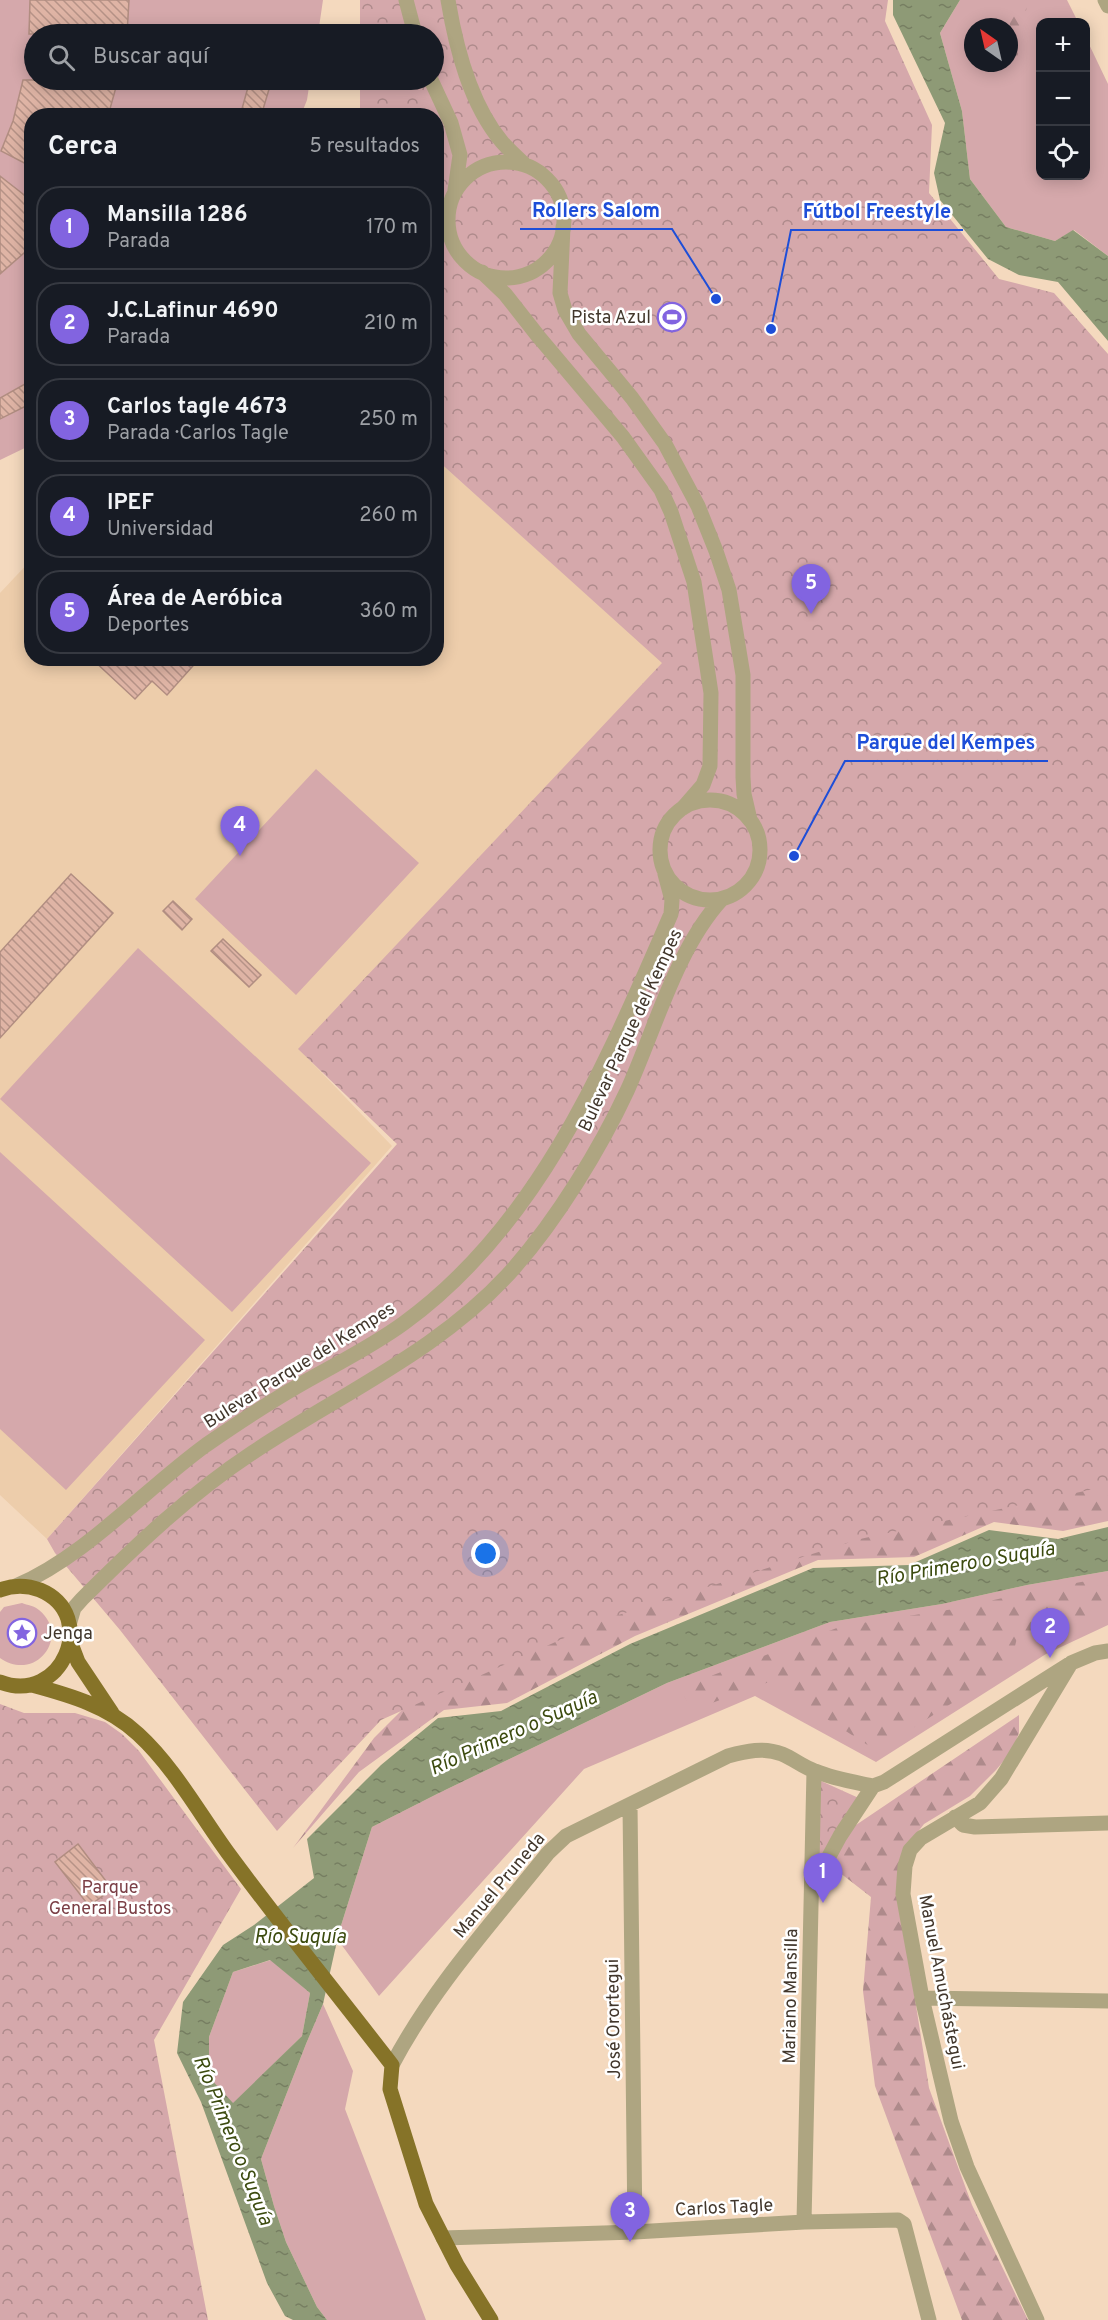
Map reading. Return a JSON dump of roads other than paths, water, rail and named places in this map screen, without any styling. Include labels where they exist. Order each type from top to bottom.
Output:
[{"type":"main road","points":[[0,1590],[16,1586],[32,1587],[50,1596],[62,1608],[69,1625],[70,1641],[78,1662],[113,1715]]},
{"type":"main road","points":[[0,1682],[14,1686],[32,1685],[46,1679],[58,1669],[66,1656],[70,1641]]},
{"type":"main road","points":[[32,1685],[88,1703],[113,1715],[137,1733],[171,1771],[229,1854],[392,2066],[390,2089],[409,2157],[426,2204],[491,2320]]},
{"type":"street","points":[[405,0],[412,24]]},
{"type":"street","points":[[436,90],[451,123],[460,154],[455,193],[448,216],[451,239],[463,259],[482,272],[505,294],[537,336],[623,437],[661,490],[671,512],[694,582],[711,693],[710,766],[703,785],[668,824],[660,845],[661,860],[666,874],[676,887],[689,896],[705,900],[722,899],[737,893],[749,882],[757,867],[760,851],[758,835],[750,820],[744,794],[743,675],[729,590],[698,506],[665,444],[632,398],[579,334],[565,310],[560,293],[563,208],[556,190],[544,176],[525,165],[501,141],[480,108],[459,54],[448,0]]},
{"type":"street","points":[[1105,0],[1108,6]]},
{"type":"street","points":[[455,193],[469,175],[490,164],[502,162],[525,165]]},
{"type":"street","points":[[482,272],[514,277],[534,270],[556,248],[563,227]]},
{"type":"street","points":[[683,808],[697,802],[712,800],[726,803],[740,810],[750,820]]},
{"type":"street","name":"Bulevar Parque del Kempes","points":[[16,1586],[39,1576],[63,1561],[207,1444],[272,1401],[370,1347],[405,1323],[438,1296],[487,1247],[535,1186],[562,1142],[618,1037],[671,914],[672,900],[666,874]]},
{"type":"street","name":"Bulevar Parque del Kempes","points":[[69,1625],[74,1608],[82,1599],[189,1499],[251,1453],[312,1414],[372,1380],[434,1339],[512,1270],[555,1214],[611,1124],[682,961],[703,923],[722,899]]},
{"type":"street","points":[[812,1889],[840,1836],[873,1786],[884,1782],[1071,1663],[1095,1653],[1108,1651]]},
{"type":"street","name":"Manuel Amuchástegui","points":[[1037,2320],[967,2167],[951,2121],[922,1998],[903,1894],[905,1866],[910,1850],[921,1838],[980,1803],[1001,1779],[1071,1663]]},
{"type":"street","name":"Manuel Pruneda","points":[[392,2066],[411,2029],[441,1986],[548,1853],[566,1836],[728,1756],[744,1751],[762,1749],[781,1754],[814,1771],[873,1786]]},
{"type":"street","name":"Mariano Mansilla","points":[[804,2222],[814,1771]]},
{"type":"street","name":"José Orortegui","points":[[630,1804],[635,2232]]},
{"type":"street","points":[[955,1817],[963,1825],[975,1827],[1108,1823]]},
{"type":"street","points":[[922,1998],[1108,2001]]},
{"type":"street","name":"Carlos Tagle","points":[[443,2238],[898,2220],[904,2224],[929,2320]]},
{"type":"water","points":[[893,0],[960,0],[940,33],[962,111],[970,179],[1006,227],[1055,241],[1073,230],[1108,256],[1108,341],[1058,282],[1019,275],[988,259],[940,200],[934,173],[945,123],[893,15]]},
{"type":"water","name":"Río Suquía","points":[[1108,1527],[1108,1571],[1027,1585],[942,1604],[830,1622],[667,1683],[372,1827],[339,1932],[323,2004],[261,2159],[286,2242],[317,2307],[327,2320],[293,2320],[285,2316],[267,2283],[201,2102],[177,2053],[183,2002],[223,1945],[254,1925],[314,1878],[307,1839],[381,1765],[438,1718],[501,1711],[630,1644],[813,1568],[909,1565],[989,1530],[1058,1539]],"holes":[[[270,1960],[310,1993],[302,2036],[233,2103],[209,2077],[209,2037],[233,1972]]]},
{"type":"place","name":"Rollers Salom","points":[[716,299]]},
{"type":"place","name":"Pista Azul","points":[[672,317]]},
{"type":"place","name":"Fútbol Freestyle","points":[[771,329]]},
{"type":"place","name":"Área de Aeróbica","points":[[811,614]]},
{"type":"place","name":"IPEF","points":[[240,856]]},
{"type":"place","name":"Parque del Kempes","points":[[794,856]]},
{"type":"place","name":"Jenga","points":[[22,1633]]},
{"type":"place","name":"J.C.Lafinur 4690","points":[[1050,1658]]},
{"type":"place","name":"Mansilla 1286","points":[[823,1903]]},
{"type":"place","name":"Carlos tagle 4673","points":[[630,2242]]},
{"type":"water label","name":"Río Primero o Suquía","points":[[965,1563]]},
{"type":"water label","name":"Río Primero o Suquía","points":[[513,1732]]},
{"type":"water label","name":"Río Primero o Suquía","points":[[234,2140]]},
{"type":"park label","name":"Parque General Bustos","points":[[110,1897]]}]
